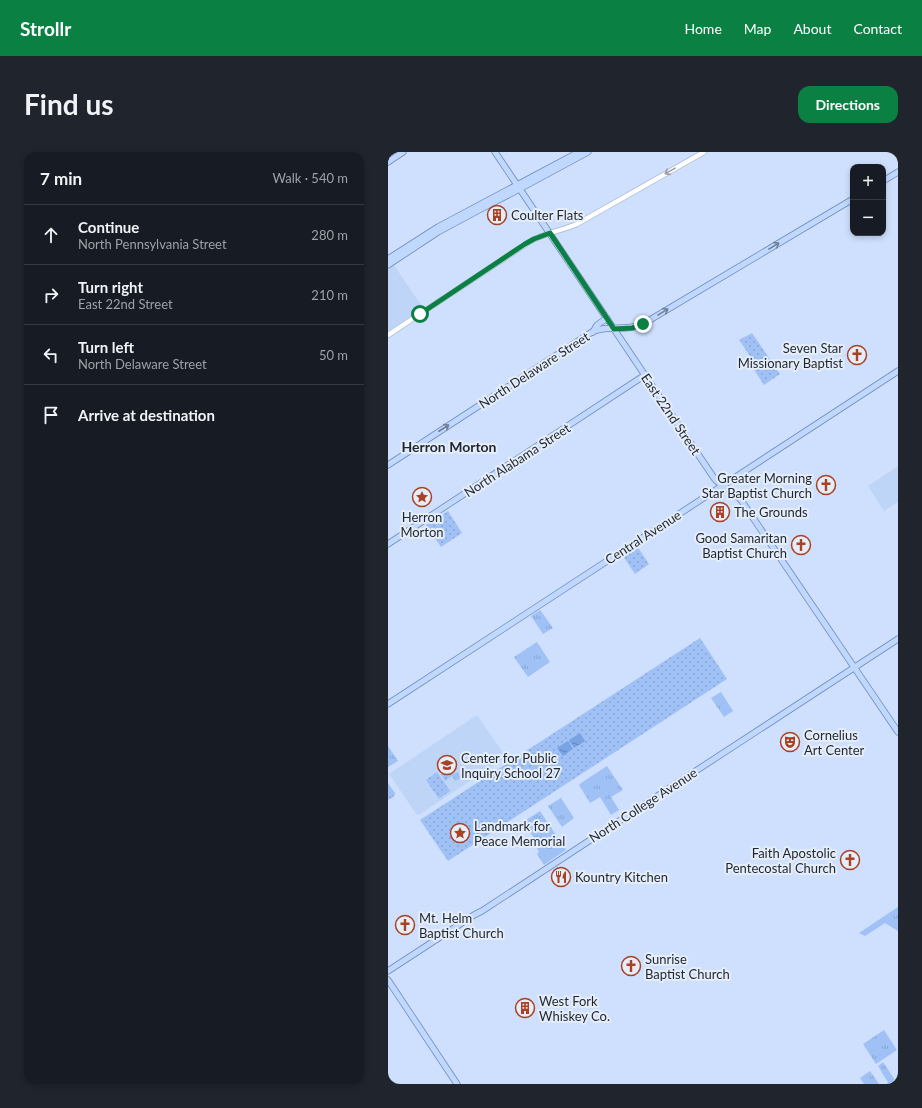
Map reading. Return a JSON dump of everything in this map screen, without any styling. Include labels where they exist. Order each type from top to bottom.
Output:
[{"type":"main road","points":[[388,162],[403,152]]},
{"type":"main road","name":"East 22nd Street","points":[[495,152],[714,478],[734,492],[741,500],[898,732]]},
{"type":"main road","points":[[388,265],[405,255],[432,235],[477,211],[579,152]]},
{"type":"main road","points":[[388,259],[438,227],[588,152]]},
{"type":"main road","points":[[886,179],[898,172]]},
{"type":"main road","name":"North Delaware Street","points":[[388,465],[592,332],[598,330],[632,328],[643,324],[851,200]]},
{"type":"main road","points":[[592,332],[597,325],[607,318]]},
{"type":"main road","name":"Central Avenue","points":[[388,704],[898,370]]},
{"type":"main road","name":"North Alabama Street","points":[[388,544],[645,375]]},
{"type":"main road","name":"North College Avenue","points":[[388,971],[898,639]]},
{"type":"main road","points":[[388,980],[457,1084]]},
{"type":"street","points":[[388,336],[525,244],[534,239],[576,224],[704,152]]},
{"type":"shaded area","points":[[394,265],[423,308],[388,331],[388,269]]},
{"type":"shaded area","points":[[898,466],[898,502],[884,511],[868,486]]},
{"type":"shaded area","name":"Center for Public Inquiry School 27","points":[[477,715],[506,757],[417,815],[389,774]]},
{"type":"green space","points":[[752,333],[780,374],[764,385],[751,365],[754,362],[739,340]]},
{"type":"green space","points":[[448,511],[462,533],[441,547],[426,525]]},
{"type":"green space","points":[[637,548],[649,564],[635,574],[623,556]]},
{"type":"green space","points":[[540,610],[553,628],[543,634],[531,616]]},
{"type":"green space","points":[[700,638],[727,679],[448,861],[420,820]]},
{"type":"green space","points":[[537,642],[550,662],[528,677],[514,657]]},
{"type":"green space","points":[[721,692],[733,711],[724,717],[711,698]]},
{"type":"green space","points":[[388,746],[398,761],[388,767]]},
{"type":"green space","points":[[542,752],[547,761],[534,769],[529,761]]},
{"type":"green space","points":[[607,766],[623,790],[611,797],[619,810],[611,815],[600,797],[590,803],[579,785]]},
{"type":"green space","points":[[449,769],[453,774],[457,772],[461,778],[455,781],[452,776],[445,781],[441,774]]},
{"type":"green space","points":[[437,772],[450,791],[439,799],[426,780]]},
{"type":"green space","points":[[388,783],[395,794],[388,800]]},
{"type":"green space","points":[[561,798],[574,818],[562,827],[548,806]]},
{"type":"green space","points":[[540,811],[566,850],[544,865],[537,854],[539,852],[534,843],[536,841],[523,822]]},
{"type":"green space","points":[[898,907],[898,931],[885,923],[865,936],[859,933]]},
{"type":"green space","points":[[884,1030],[897,1050],[876,1064],[863,1044]]},
{"type":"green space","points":[[883,1062],[897,1083],[889,1084],[878,1066]]},
{"type":"green space","points":[[870,1071],[879,1084],[864,1084],[860,1078]]},
{"type":"water","points":[[580,733],[585,741],[574,748],[569,740]]},
{"type":"water","points":[[568,741],[573,749],[563,756],[557,748]]},
{"type":"place","name":"Coulter Flats","points":[[497,215]]},
{"type":"place","name":"Seven Star Missionary Baptist","points":[[857,355]]},
{"type":"place","name":"Greater Morning Star Baptist Church","points":[[826,485]]},
{"type":"place","name":"Herron Morton","points":[[422,497]]},
{"type":"place","name":"The Grounds","points":[[720,512]]},
{"type":"place","name":"Good Samaritan Baptist Church","points":[[801,545]]},
{"type":"place","name":"Cornelius Art Center","points":[[790,742]]},
{"type":"place","name":"Center for Public Inquiry School 27","points":[[447,765]]},
{"type":"place","name":"Landmark for Peace Memorial","points":[[460,833]]},
{"type":"place","name":"Faith Apostolic Pentecostal Church","points":[[850,860]]},
{"type":"place","name":"Kountry Kitchen","points":[[561,877]]},
{"type":"place","name":"Mt. Helm Baptist Church","points":[[405,925]]},
{"type":"place","name":"Sunrise Baptist Church","points":[[631,966]]},
{"type":"place","name":"West Fork Whiskey Co.","points":[[525,1008]]},
{"type":"district","name":"Herron Morton","points":[[449,447]]},
{"type":"route","points":[[420,314],[525,244],[550,233],[614,329],[632,328],[643,324]]}]
